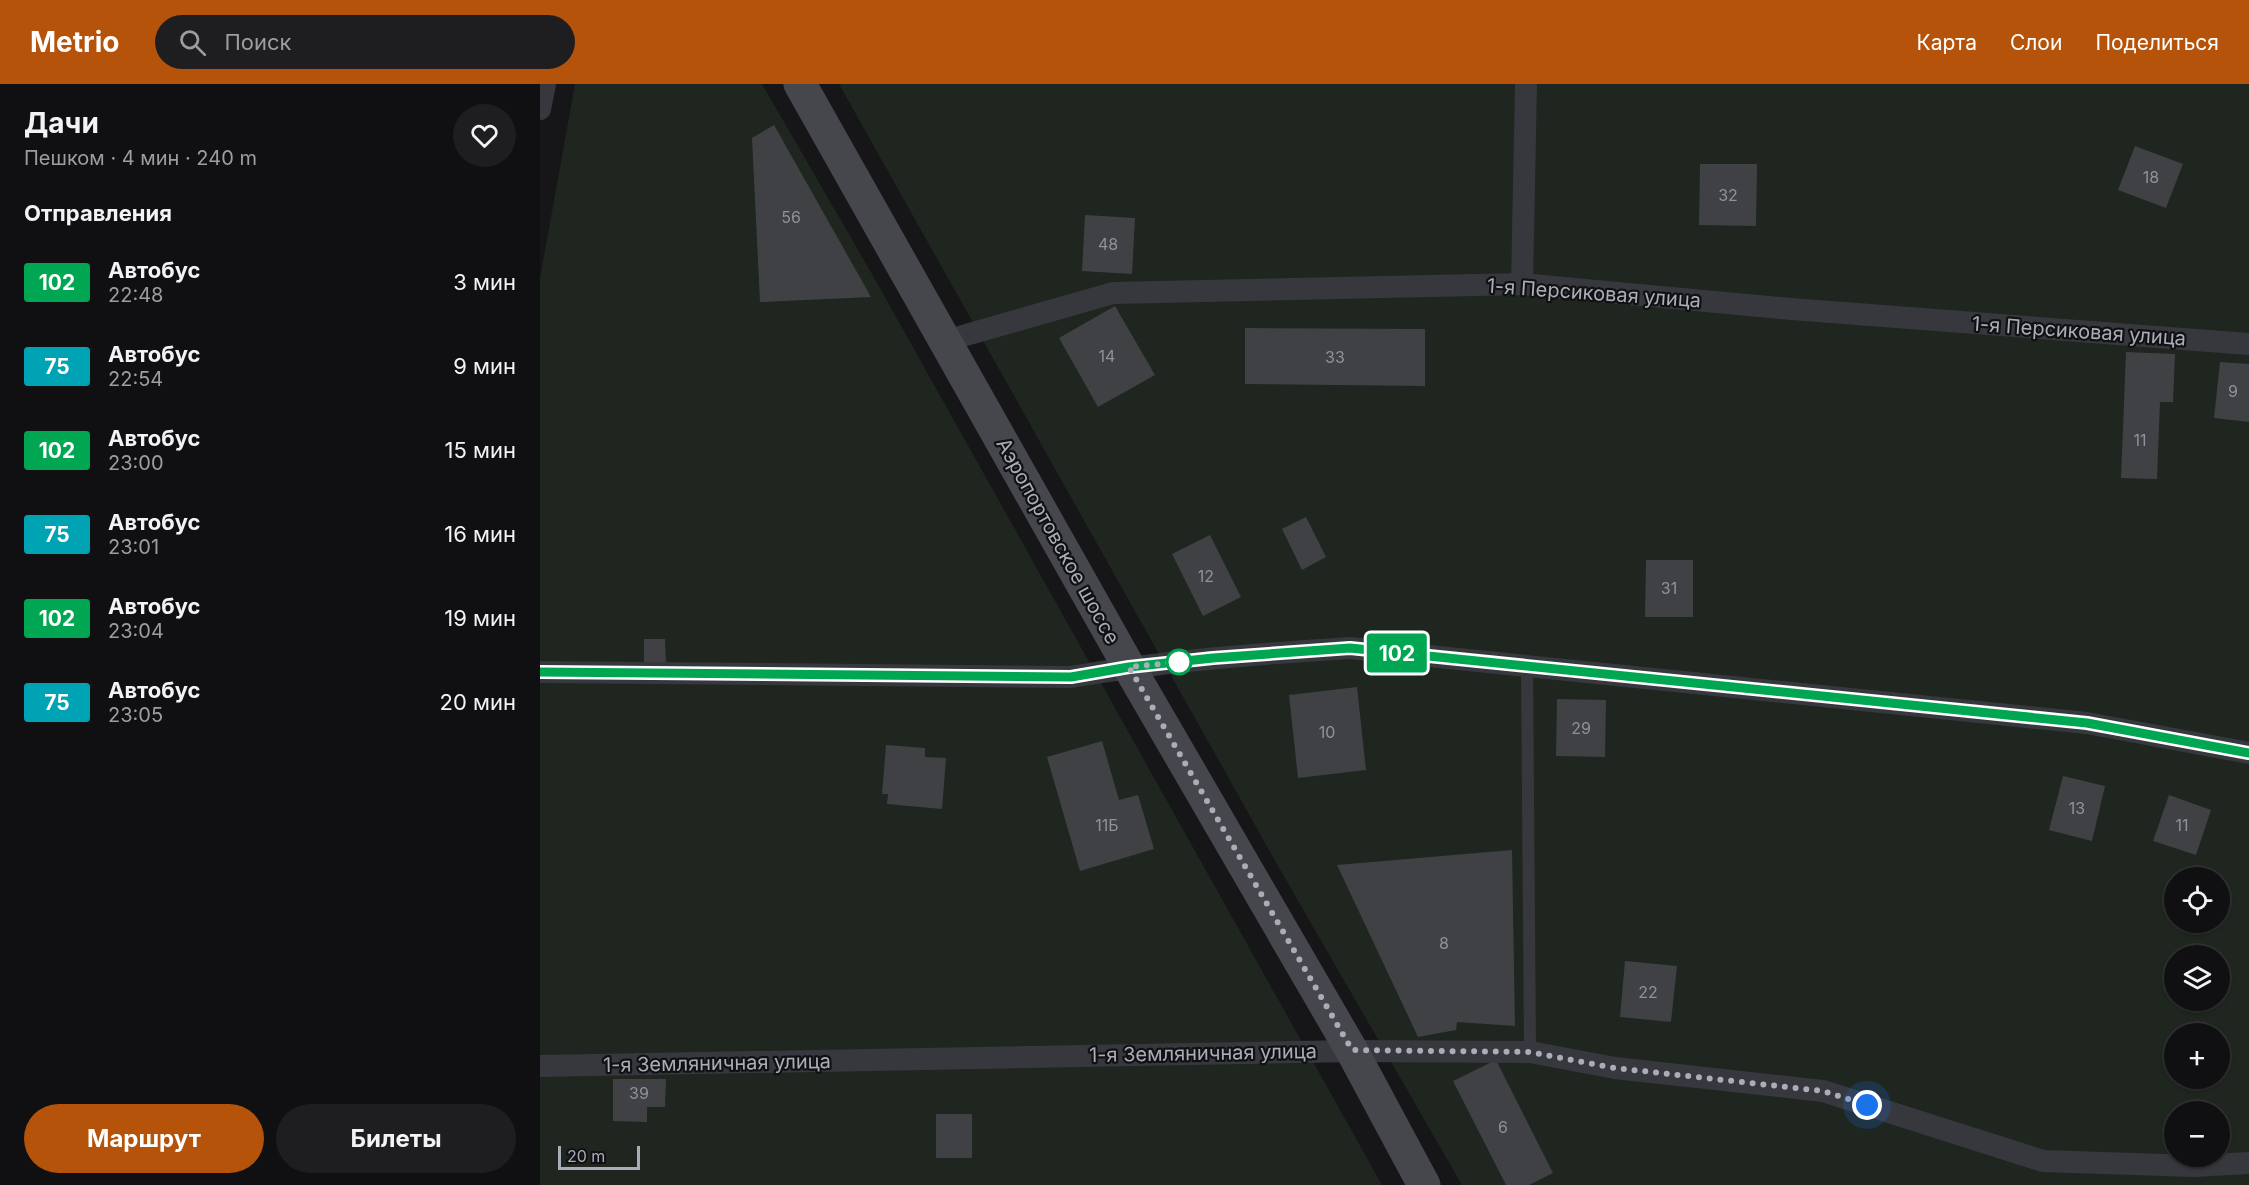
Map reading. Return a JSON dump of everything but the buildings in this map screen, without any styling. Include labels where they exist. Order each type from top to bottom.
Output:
[{"type":"main road","name":"Аэропортовское шоссе","points":[[800,84],[1129,667],[1352,1050],[1424,1185]]},
{"type":"street","points":[[540,109],[545,84]]},
{"type":"street","points":[[1522,284],[1526,84]]},
{"type":"street","name":"1-я Персиковая улица","points":[[945,341],[1113,293],[1522,284],[1791,309],[2249,344]]},
{"type":"street","points":[[540,672],[1071,677],[1129,667],[1231,656],[1350,648],[2087,723],[2249,753]]},
{"type":"street","name":"1-я Земляничная улица","points":[[540,1066],[1352,1050],[1530,1052],[1615,1068],[1823,1091],[2043,1161],[2130,1175],[2194,1166],[2249,1163]]},
{"type":"lane","points":[[1527,665],[1530,1052]]},
{"type":"shaded area","points":[[575,84],[762,84],[872,274],[1382,1185],[540,1185],[540,278]]},
{"type":"shaded area","points":[[839,84],[2249,84],[2249,1185],[1462,1185],[1278,866]]},
{"type":"bus line","name":"102","points":[[540,672],[1071,677],[1129,667],[1231,656],[1350,648],[2087,723],[2249,753]]},
{"type":"route","points":[[1179,662],[1129,667],[1352,1050],[1530,1052],[1615,1068],[1823,1091],[1867,1105]]}]
